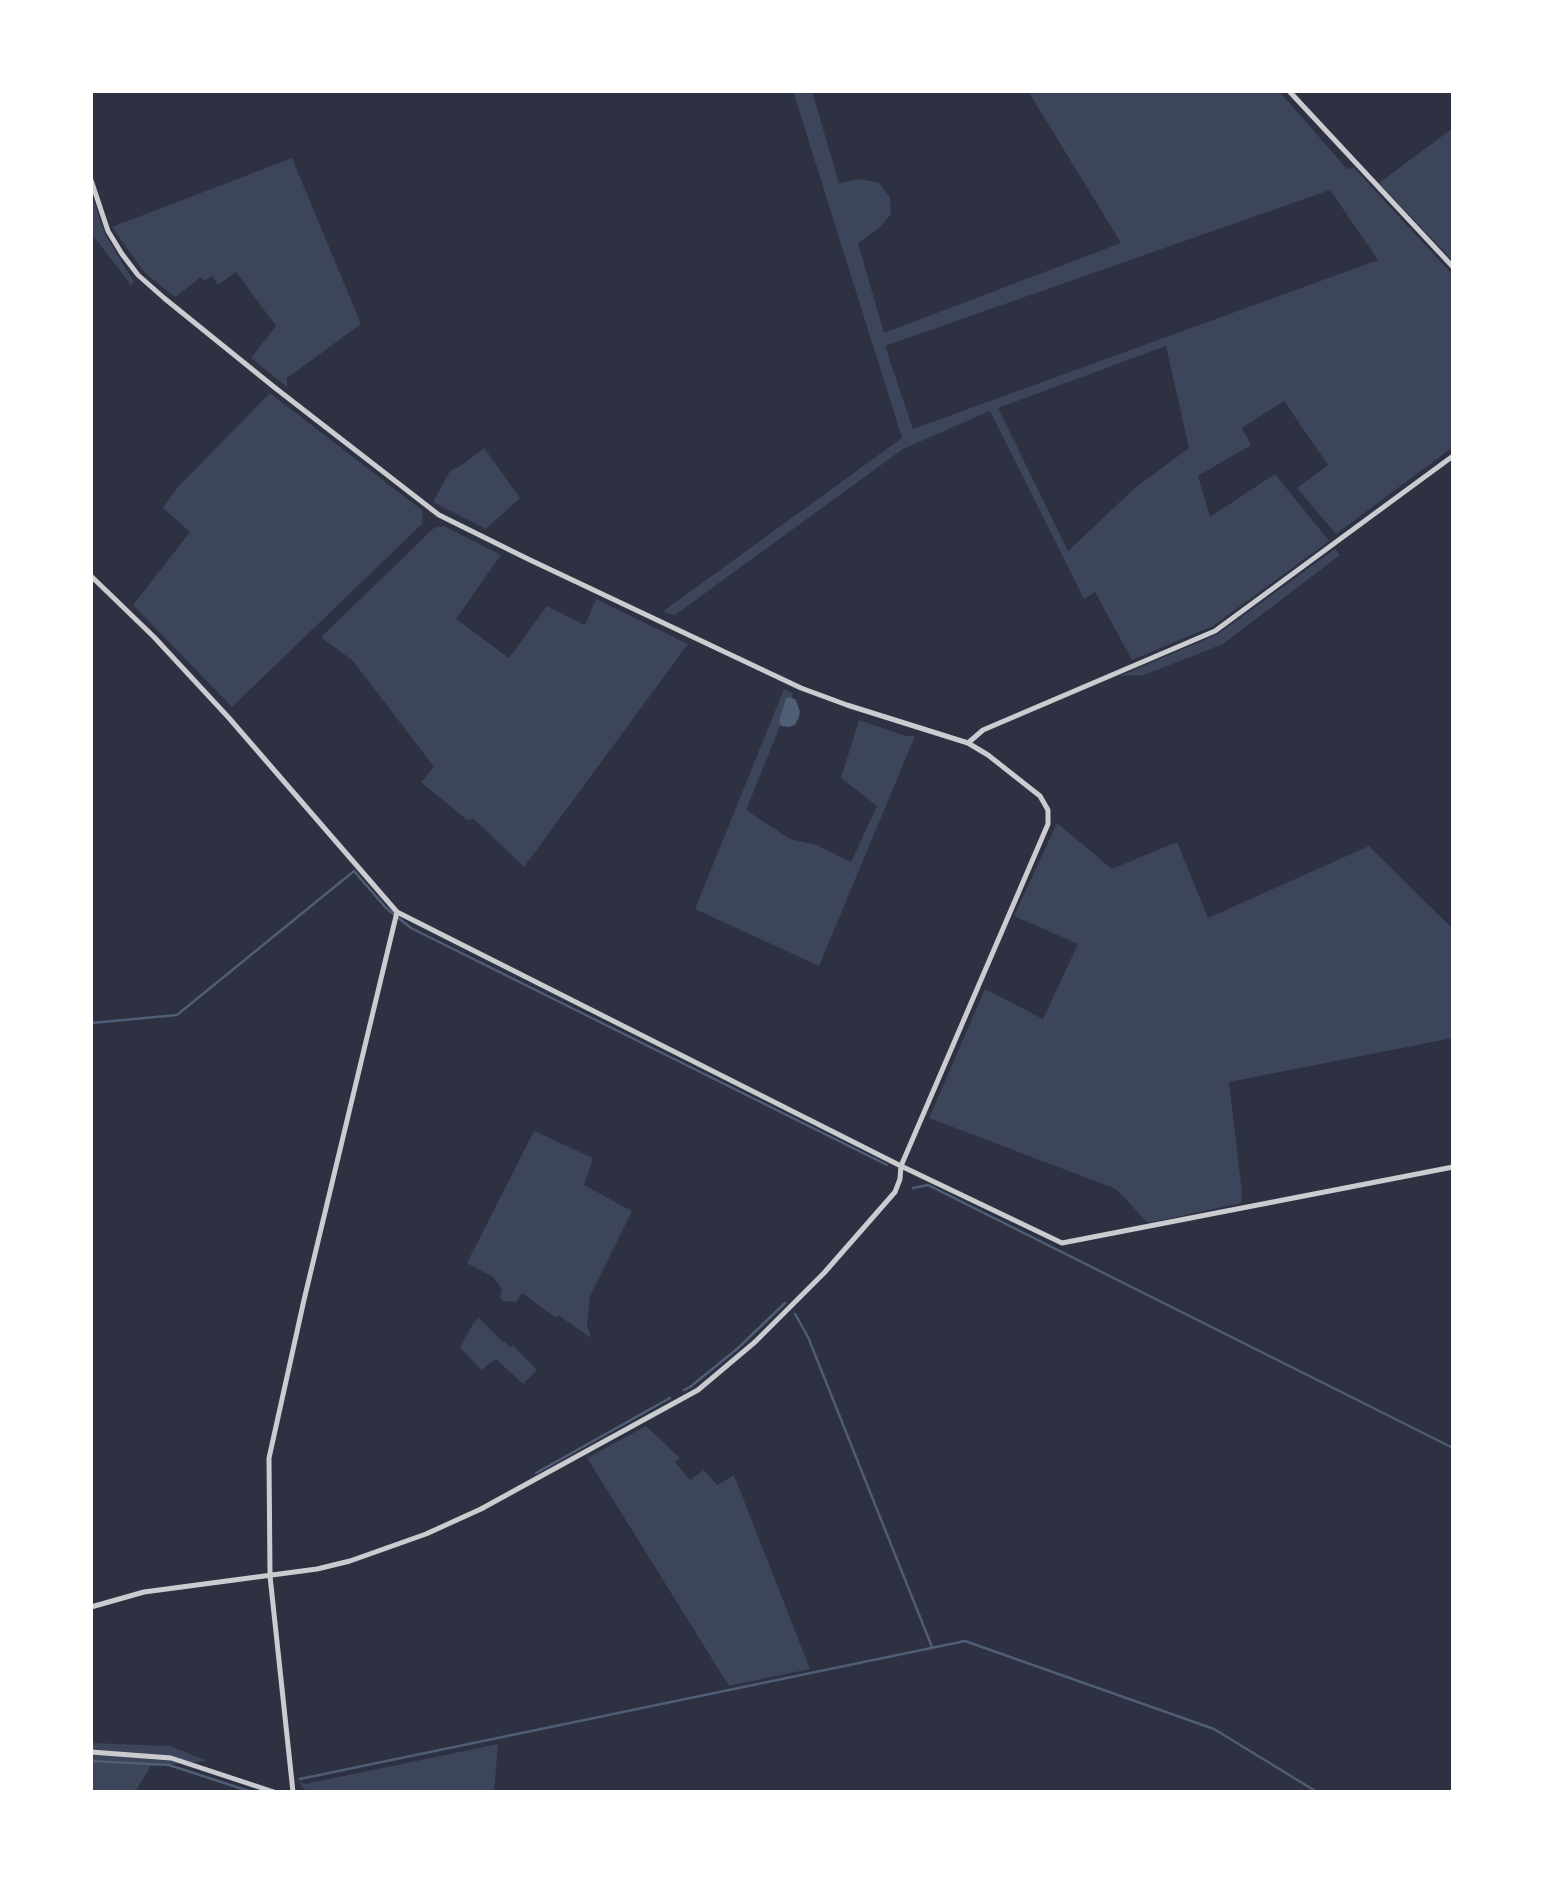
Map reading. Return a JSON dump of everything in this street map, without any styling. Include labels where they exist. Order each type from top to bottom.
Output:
[{"type":"street","points":[[1289,91],[1453,267]]},
{"type":"street","points":[[91,180],[108,231],[138,275],[274,387],[439,515],[801,688],[968,743],[988,755],[1040,796],[1045,802],[1049,817],[901,1166],[895,1192],[824,1273],[755,1342],[698,1390],[481,1509],[426,1534],[350,1561],[317,1569],[144,1592],[91,1607]]},
{"type":"street","points":[[968,743],[983,730],[1214,631],[1453,456]]},
{"type":"street","points":[[91,576],[154,637],[229,718],[397,912],[901,1166],[1062,1243],[1453,1167]]},
{"type":"street","points":[[293,1792],[270,1576],[269,1458],[397,912]]},
{"type":"street","points":[[91,1752],[171,1758],[274,1792]]},
{"type":"shaded area","points":[[793,91],[812,91],[839,183],[859,179],[879,183],[890,197],[891,214],[879,228],[858,243],[884,333],[1121,243],[1028,91],[1279,91],[1347,169],[1354,168],[1453,275],[1453,447],[1336,534],[1297,488],[1328,465],[1284,401],[1242,428],[1251,445],[1198,476],[1210,517],[1275,474],[1329,541],[1213,626],[1132,660],[1095,592],[1084,599],[990,411],[903,449],[675,615],[662,612],[902,438]],"holes":[[[1330,190],[1378,260],[913,429],[885,346]],[[1166,346],[1189,448],[1136,487],[1068,551],[998,408]]]},
{"type":"shaded area","points":[[1453,128],[1453,261],[1379,183]]},
{"type":"shaded area","points":[[292,158],[361,324],[287,378],[287,387],[251,358],[276,326],[236,272],[218,285],[212,276],[204,281],[201,277],[175,297],[145,273],[112,227]]},
{"type":"shaded area","points":[[91,193],[105,234],[134,282],[131,285],[91,233]]},
{"type":"shaded area","points":[[270,393],[423,511],[422,524],[232,707],[133,605],[190,532],[163,508],[176,489]]},
{"type":"shaded area","points":[[484,448],[520,498],[486,529],[433,502],[450,471]]},
{"type":"shaded area","points":[[444,526],[501,555],[456,619],[509,658],[547,606],[585,625],[596,599],[688,644],[524,867],[474,819],[467,820],[421,782],[434,767],[353,661],[321,637],[434,528]]},
{"type":"shaded area","points":[[1335,549],[1340,555],[1223,644],[1144,675],[1120,676],[1218,634]]},
{"type":"shaded area","points":[[784,689],[793,694],[746,810],[790,839],[817,845],[851,862],[877,806],[841,778],[859,720],[906,736],[915,736],[819,966],[695,909]]},
{"type":"shaded area","points":[[786,698],[796,700],[799,717],[795,725],[781,726],[779,721]]},
{"type":"shaded area","points":[[1057,823],[1112,869],[1177,842],[1208,918],[1369,846],[1453,929],[1453,1038],[1229,1082],[1241,1203],[1148,1223],[1116,1189],[929,1118],[985,989],[1043,1019],[1078,944],[1014,916]]},
{"type":"shaded area","points":[[534,1131],[593,1158],[584,1185],[632,1211],[590,1296],[587,1325],[591,1338],[558,1315],[556,1318],[522,1293],[516,1302],[503,1301],[500,1298],[502,1289],[493,1277],[467,1263]]},
{"type":"shaded area","points":[[479,1318],[503,1342],[510,1347],[513,1345],[537,1370],[523,1384],[496,1359],[481,1370],[460,1347]]},
{"type":"shaded area","points":[[646,1426],[680,1458],[675,1462],[690,1480],[704,1470],[717,1485],[734,1475],[810,1669],[729,1686],[587,1458]]},
{"type":"shaded area","points":[[91,1743],[170,1746],[207,1761],[151,1766],[135,1792],[91,1792]]},
{"type":"shaded area","points":[[498,1744],[494,1792],[306,1792],[298,1781],[305,1784]]},
{"type":"waterway","points":[[91,1023],[177,1015],[354,871],[386,908],[411,928],[887,1165]]},
{"type":"waterway","points":[[913,1188],[928,1185],[1453,1448]]},
{"type":"waterway","points":[[684,1390],[737,1349],[785,1303]]},
{"type":"waterway","points":[[795,1314],[808,1337],[932,1647]]},
{"type":"waterway","points":[[536,1473],[670,1398]]},
{"type":"waterway","points":[[300,1779],[965,1641],[1214,1729],[1317,1792]]},
{"type":"waterway","points":[[91,1761],[169,1765],[252,1792]]}]
